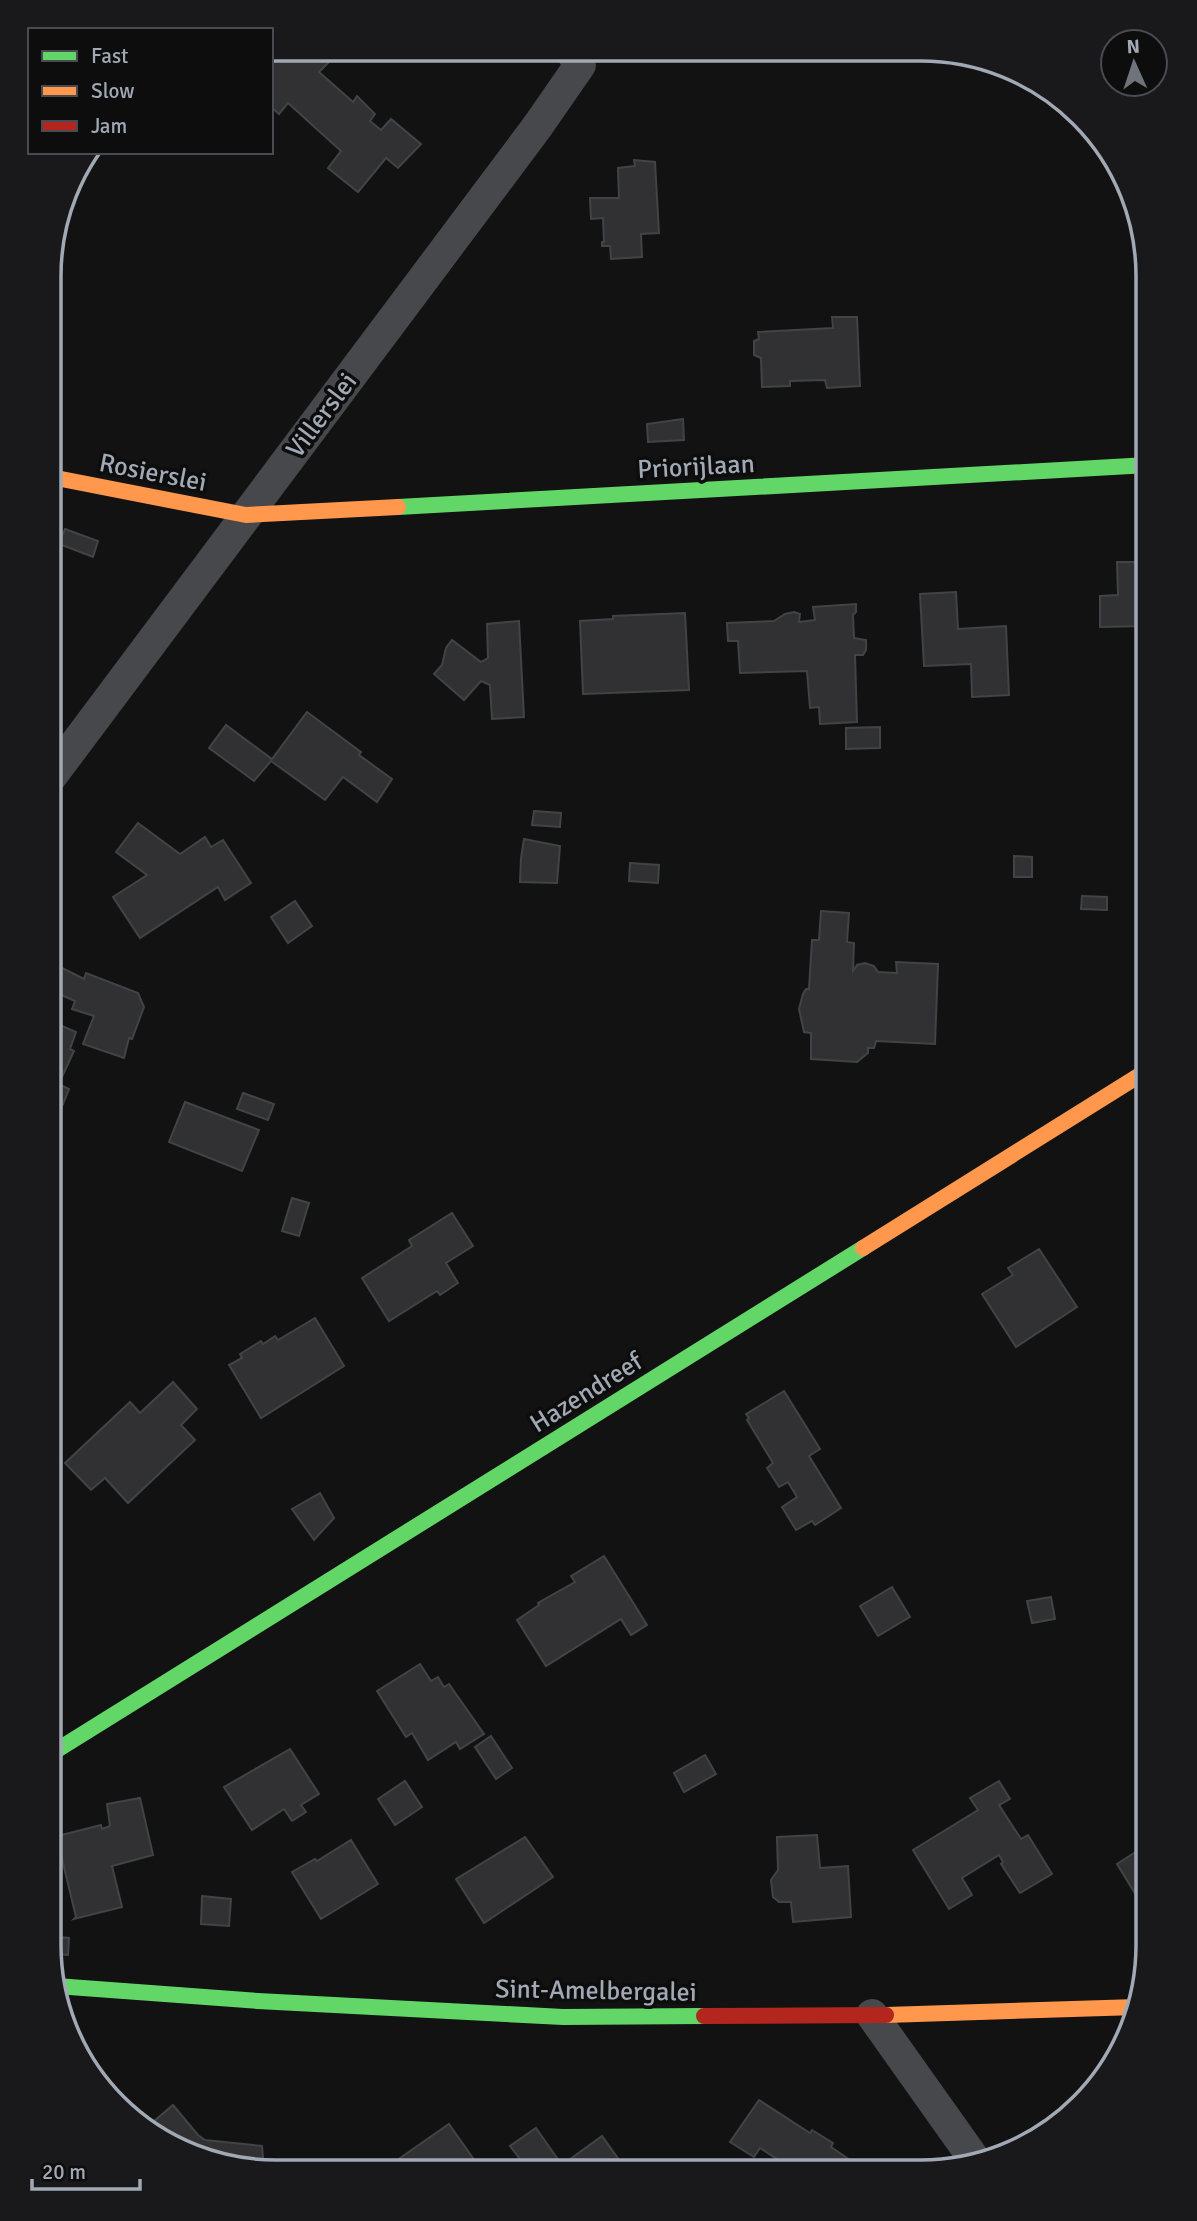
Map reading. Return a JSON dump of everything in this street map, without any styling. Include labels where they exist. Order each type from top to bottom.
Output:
[{"type":"street","name":"Villerslei","points":[[61,763],[544,117],[580,65],[578,62]]},
{"type":"street","name":"Priorijlaan","points":[[246,515],[1136,466]]},
{"type":"street","name":"Rosierslei","points":[[61,479],[246,515]]},
{"type":"street","name":"Hazendreef","points":[[61,1748],[1136,1078]]},
{"type":"street","name":"Sint-Amelbergalei","points":[[65,1987],[258,2001],[563,2017],[872,2015],[1126,2007]]},
{"type":"street","points":[[872,2015],[970,2153]]},
{"type":"building","points":[[273,62],[329,62],[319,72],[353,102],[357,96],[375,114],[370,121],[381,130],[391,119],[421,144],[398,168],[386,158],[358,192],[328,168],[341,151],[288,103],[279,114],[273,109]]},
{"type":"building","points":[[634,160],[655,162],[659,233],[641,234],[642,257],[611,259],[610,246],[602,246],[603,218],[591,219],[590,198],[619,198],[618,168],[635,166]]},
{"type":"building","points":[[832,317],[857,317],[860,386],[827,388],[825,380],[790,381],[790,386],[762,387],[761,358],[754,355],[754,341],[759,339],[758,332],[833,328]]},
{"type":"building","points":[[683,419],[684,440],[648,442],[647,424]]},
{"type":"building","points":[[65,529],[98,541],[93,557],[61,545]]},
{"type":"building","points":[[1117,562],[1136,562],[1136,626],[1100,627],[1100,596],[1118,595]]},
{"type":"building","points":[[956,592],[958,629],[1006,626],[1009,695],[972,697],[971,664],[924,666],[920,594]]},
{"type":"building","points":[[856,604],[856,612],[853,615],[854,638],[866,640],[863,655],[855,655],[857,722],[820,724],[819,707],[810,708],[807,671],[740,673],[738,641],[728,641],[727,623],[774,621],[794,612],[800,614],[799,622],[815,620],[813,607]]},
{"type":"building","points":[[685,613],[689,690],[583,694],[580,621],[613,619],[613,616]]},
{"type":"building","points":[[519,621],[524,717],[492,719],[490,685],[481,681],[464,700],[434,674],[442,665],[446,648],[452,640],[481,662],[488,658],[487,624]]},
{"type":"building","points":[[307,712],[392,779],[377,802],[343,777],[325,800],[271,761],[254,781],[209,748],[226,725],[272,759]]},
{"type":"building","points":[[880,727],[880,748],[846,749],[846,728]]},
{"type":"building","points":[[534,811],[561,813],[560,827],[532,825]]},
{"type":"building","points":[[138,823],[180,854],[205,837],[211,847],[223,840],[251,883],[225,900],[218,887],[140,938],[113,897],[147,875],[116,852]]},
{"type":"building","points":[[524,839],[560,846],[557,883],[520,882]]},
{"type":"building","points":[[1014,856],[1032,857],[1032,877],[1014,877]]},
{"type":"building","points":[[630,863],[659,865],[658,883],[629,881]]},
{"type":"building","points":[[1082,896],[1107,897],[1107,910],[1081,909]]},
{"type":"building","points":[[295,901],[312,926],[288,943],[271,917]]},
{"type":"building","points":[[821,911],[849,913],[847,942],[854,943],[853,971],[857,965],[865,963],[874,966],[878,972],[897,973],[896,962],[938,964],[935,1044],[876,1041],[874,1048],[868,1048],[868,1053],[857,1062],[811,1059],[811,1033],[804,1032],[799,1009],[803,994],[809,989],[812,940],[819,940]]},
{"type":"building","points":[[61,968],[84,979],[86,973],[138,993],[144,1007],[132,1039],[129,1038],[124,1058],[83,1044],[94,1016],[72,1009],[75,1001],[61,995]]},
{"type":"building","points":[[61,1023],[76,1032],[70,1049],[74,1051],[61,1079]]},
{"type":"building","points":[[61,1085],[69,1089],[63,1104],[61,1103]]},
{"type":"building","points":[[243,1093],[274,1104],[268,1120],[237,1109]]},
{"type":"building","points":[[185,1102],[259,1130],[242,1171],[169,1142]]},
{"type":"building","points":[[292,1198],[309,1203],[299,1236],[282,1231]]},
{"type":"building","points":[[452,1213],[473,1246],[446,1263],[458,1283],[440,1295],[437,1291],[389,1321],[362,1278],[412,1246],[409,1240]]},
{"type":"building","points":[[1039,1249],[1077,1307],[1016,1347],[982,1294],[1013,1275],[1008,1268]]},
{"type":"building","points":[[315,1318],[344,1366],[261,1418],[229,1365],[242,1358],[240,1354],[261,1341],[263,1344],[275,1336],[278,1340]]},
{"type":"building","points":[[173,1382],[197,1409],[181,1425],[195,1440],[128,1503],[105,1478],[91,1490],[65,1463],[130,1402],[140,1413]]},
{"type":"building","points":[[784,1391],[820,1449],[809,1456],[841,1508],[815,1525],[812,1521],[796,1530],[782,1507],[797,1497],[788,1482],[779,1487],[767,1468],[773,1463],[746,1414]]},
{"type":"building","points":[[320,1493],[334,1518],[314,1540],[292,1509]]},
{"type":"building","points":[[604,1556],[647,1625],[631,1635],[621,1619],[546,1666],[517,1620],[539,1605],[538,1603],[575,1582],[571,1576]]},
{"type":"building","points":[[892,1587],[910,1617],[878,1636],[860,1606]]},
{"type":"building","points":[[1051,1597],[1055,1619],[1032,1623],[1027,1601]]},
{"type":"building","points":[[420,1664],[431,1681],[438,1677],[444,1687],[449,1684],[484,1734],[460,1749],[456,1742],[428,1760],[412,1733],[406,1737],[377,1691]]},
{"type":"building","points":[[491,1736],[512,1768],[496,1779],[475,1747]]},
{"type":"building","points":[[290,1749],[319,1794],[301,1805],[306,1812],[292,1821],[284,1809],[252,1830],[224,1787]]},
{"type":"building","points":[[705,1755],[716,1774],[684,1792],[674,1773]]},
{"type":"building","points":[[405,1781],[422,1807],[395,1825],[378,1799]]},
{"type":"building","points":[[999,1781],[1010,1799],[999,1805],[1021,1839],[1028,1835],[1052,1874],[1020,1893],[1001,1864],[1003,1862],[999,1855],[962,1878],[972,1895],[949,1909],[913,1850],[978,1810],[970,1798]]},
{"type":"building","points":[[140,1798],[153,1855],[112,1866],[122,1907],[74,1919],[76,1917],[61,1855],[61,1835],[101,1825],[102,1829],[110,1826],[107,1804]]},
{"type":"building","points":[[817,1835],[820,1868],[848,1866],[851,1917],[793,1922],[791,1902],[779,1902],[773,1897],[771,1880],[778,1870],[777,1837]]},
{"type":"building","points":[[525,1837],[553,1877],[484,1923],[456,1879]]},
{"type":"building","points":[[351,1840],[378,1884],[321,1919],[292,1872],[315,1859],[317,1861]]},
{"type":"building","points":[[1135,1852],[1135,1894],[1117,1864]]},
{"type":"building","points":[[202,1896],[231,1899],[229,1926],[201,1924]]},
{"type":"building","points":[[61,1937],[69,1938],[68,1955],[62,1955]]},
{"type":"building","points":[[759,2100],[810,2133],[812,2130],[833,2143],[831,2147],[850,2160],[778,2160],[760,2148],[754,2157],[730,2142]]},
{"type":"building","points":[[173,2105],[205,2140],[262,2146],[263,2159],[221,2152],[194,2143],[154,2121]]},
{"type":"building","points":[[449,2124],[474,2160],[397,2160]]},
{"type":"building","points":[[536,2128],[558,2160],[521,2160],[510,2146]]},
{"type":"building","points":[[602,2136],[619,2160],[569,2160]]},
{"type":"traffic: fast","points":[[398,507],[1136,466]]},
{"type":"traffic: fast","points":[[61,1748],[863,1248]]},
{"type":"traffic: fast","points":[[65,1987],[258,2001],[563,2017],[704,2016]]},
{"type":"traffic: slow","points":[[61,479],[246,515],[398,507]]},
{"type":"traffic: slow","points":[[863,1248],[1136,1078]]},
{"type":"traffic: slow","points":[[886,2015],[1126,2007]]},
{"type":"traffic: jam","points":[[704,2016],[886,2015]]}]
